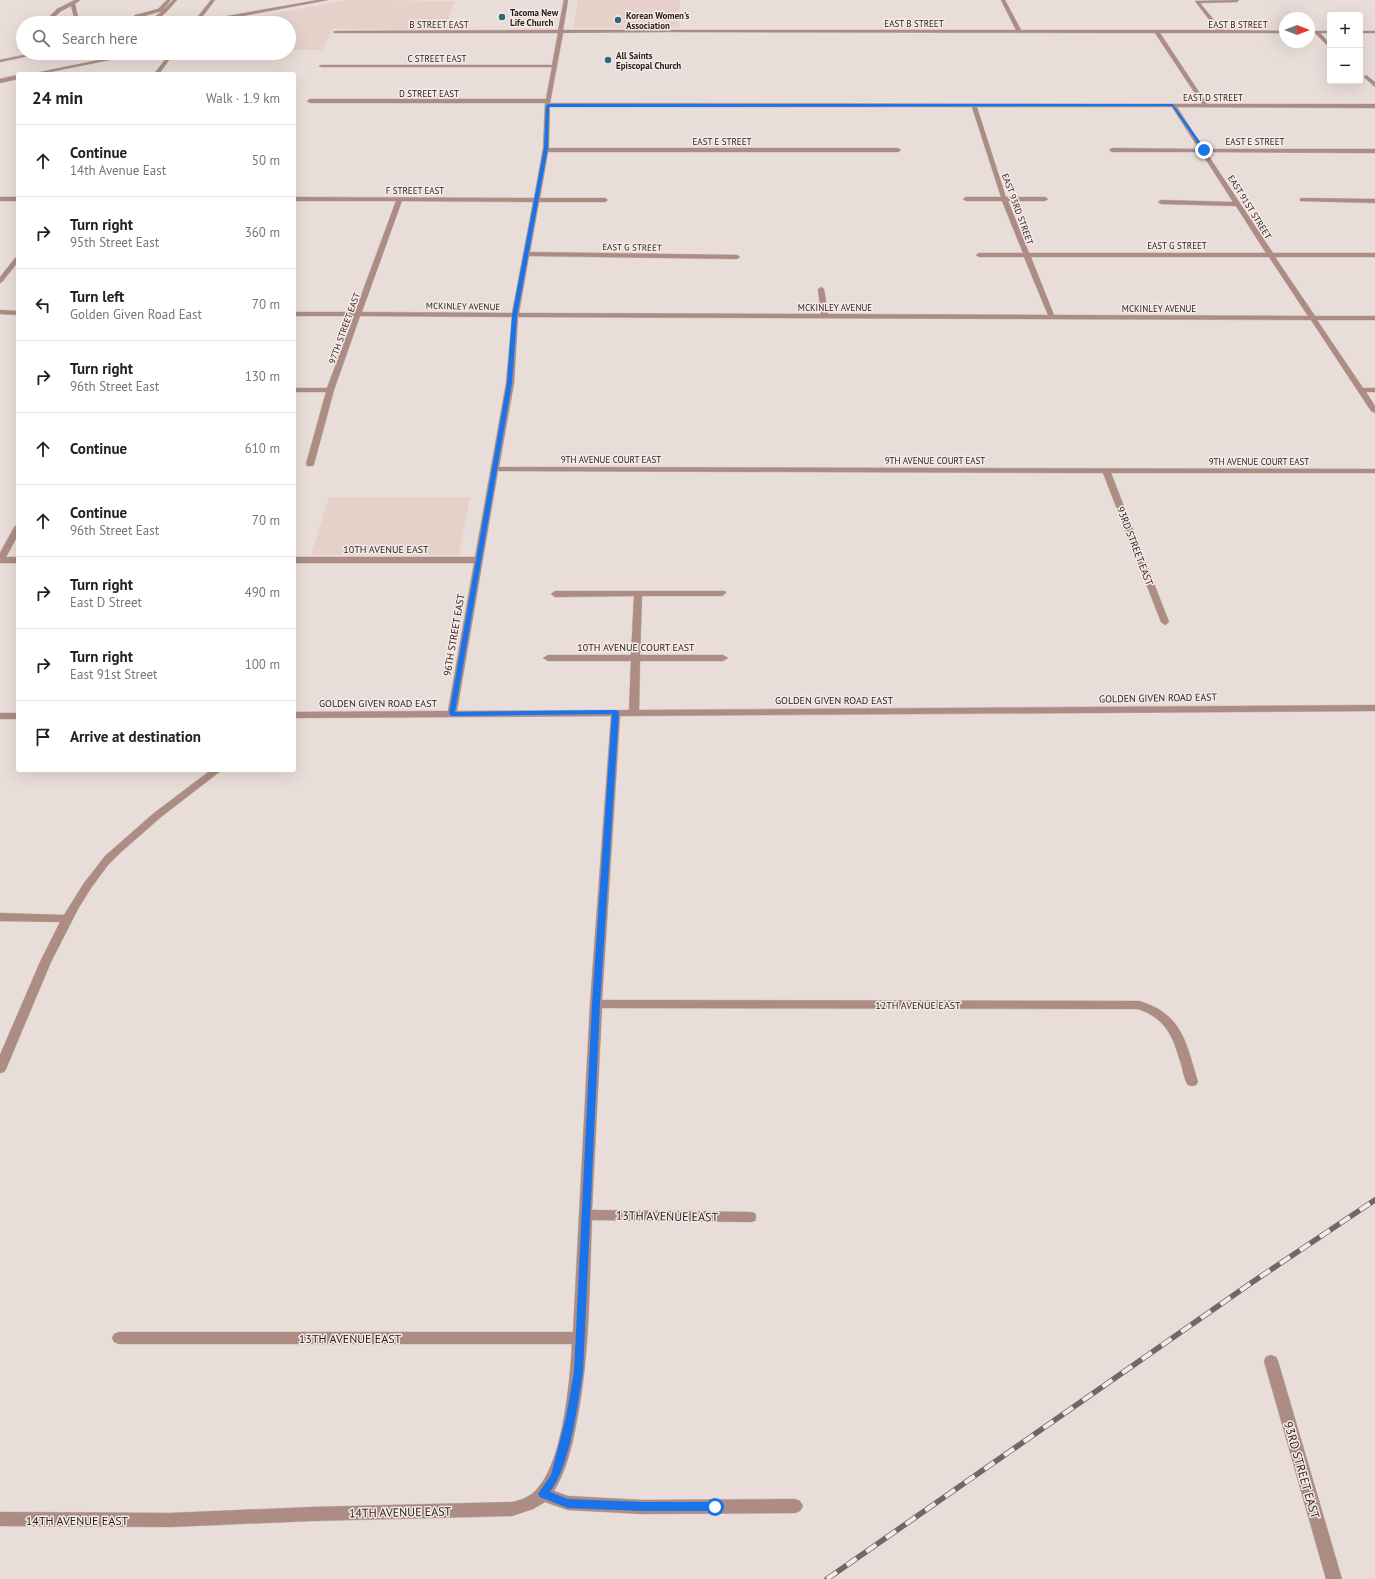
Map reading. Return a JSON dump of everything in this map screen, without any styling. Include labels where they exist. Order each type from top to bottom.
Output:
[{"type":"street","points":[[53,16],[59,10],[73,4],[78,0]]},
{"type":"street","points":[[138,16],[155,13],[160,10],[169,0]]},
{"type":"street","points":[[161,16],[175,0]]},
{"type":"street","points":[[201,16],[213,0]]},
{"type":"street","points":[[236,16],[326,0]]},
{"type":"street","points":[[548,103],[553,66],[566,0]]},
{"type":"street","points":[[1003,0],[1019,32]]},
{"type":"street","points":[[1220,32],[1197,2],[1238,1]]},
{"type":"street","points":[[73,4],[76,16]]},
{"type":"street","points":[[1156,31],[1205,105]]},
{"type":"street","name":"B STREET EAST","points":[[335,32],[544,32]]},
{"type":"street","name":"EAST B STREET","points":[[544,32],[1279,32]]},
{"type":"street","points":[[1316,32],[1327,32]]},
{"type":"street","points":[[1316,32],[1327,45]]},
{"type":"street","points":[[1363,32],[1375,32]]},
{"type":"street","points":[[0,61],[16,58]]},
{"type":"street","points":[[42,72],[104,60]]},
{"type":"street","points":[[158,72],[166,60]]},
{"type":"street","name":"C STREET EAST","points":[[321,66],[553,66]]},
{"type":"street","points":[[1366,76],[1375,85]]},
{"type":"street","points":[[0,80],[16,77]]},
{"type":"street","name":"D STREET EAST","points":[[310,101],[548,103]]},
{"type":"street","name":"EAST D STREET","points":[[548,103],[1375,106]]},
{"type":"street","name":"96TH STREET EAST","points":[[452,714],[510,383],[515,316],[548,136],[548,103]]},
{"type":"street","name":"EAST 93RD STREET","points":[[974,105],[1004,199],[1052,317]]},
{"type":"street","name":"EAST 91ST STREET","points":[[1173,105],[1375,411]]},
{"type":"street","name":"EAST E STREET","points":[[546,150],[898,150]]},
{"type":"street","name":"EAST E STREET","points":[[1112,150],[1375,151]]},
{"type":"street","points":[[0,199],[16,199]]},
{"type":"street","name":"F STREET EAST","points":[[296,199],[604,200]]},
{"type":"street","name":"97TH STREET EAST","points":[[310,464],[330,390],[400,199]]},
{"type":"street","points":[[966,199],[1045,199]]},
{"type":"street","points":[[1302,200],[1375,201]]},
{"type":"street","points":[[1161,202],[1238,204]]},
{"type":"street","name":"EAST G STREET","points":[[526,254],[737,257]]},
{"type":"street","name":"EAST G STREET","points":[[979,255],[1375,255]]},
{"type":"street","points":[[0,281],[16,261]]},
{"type":"street","points":[[820,289],[825,316]]},
{"type":"street","points":[[0,312],[16,313]]},
{"type":"street","name":"MCKINLEY AVENUE","points":[[296,314],[1375,318]]},
{"type":"street","points":[[296,390],[330,390]]},
{"type":"street","points":[[1362,390],[1375,390]]},
{"type":"street","name":"9TH AVENUE COURT EAST","points":[[496,469],[1375,471]]},
{"type":"street","name":"93RD STREET EAST","points":[[1106,470],[1165,622]]},
{"type":"street","points":[[16,532],[0,560],[16,560]]},
{"type":"street","name":"10TH AVENUE EAST","points":[[296,560],[478,560]]},
{"type":"street","points":[[634,712],[638,593]]},
{"type":"street","points":[[555,594],[722,593]]},
{"type":"street","name":"10TH AVENUE COURT EAST","points":[[548,658],[723,658]]},
{"type":"street","name":"GOLDEN GIVEN ROAD EAST","points":[[296,715],[1375,708]]},
{"type":"street","points":[[616,712],[596,1004],[578,1372],[570,1417],[555,1477],[543,1494],[568,1503],[644,1507],[795,1506]]},
{"type":"street","points":[[0,716],[16,716]]},
{"type":"street","points":[[0,1069],[29,999],[67,919],[82,892],[105,862],[138,830],[213,772]]},
{"type":"street","points":[[0,917],[67,919]]},
{"type":"street","name":"12TH AVENUE EAST","points":[[596,1004],[1139,1005],[1151,1008],[1161,1013],[1173,1027],[1192,1082]]},
{"type":"street","name":"13TH AVENUE EAST","points":[[585,1215],[750,1217]]},
{"type":"street","name":"13TH AVENUE EAST","points":[[119,1338],[580,1338]]},
{"type":"street","name":"93RD STREET EAST","points":[[1271,1361],[1334,1579]]},
{"type":"street","name":"14TH AVENUE EAST","points":[[0,1520],[170,1520],[312,1514],[512,1509],[529,1504],[543,1494]]},
{"type":"shaded area","points":[[347,0],[455,1],[444,30],[333,29],[322,50],[296,50],[296,16],[259,16]]},
{"type":"shaded area","points":[[578,0],[680,0],[679,28],[573,28]]},
{"type":"shaded area","points":[[329,497],[470,497],[459,555],[311,555]]},
{"type":"railway","points":[[827,1579],[1254,1281],[1375,1200]]},
{"type":"place","name":"Tacoma New Life Church","points":[[502,17]]},
{"type":"place","name":"Korean Women's Association","points":[[618,20]]},
{"type":"place","name":"All Saints Episcopal Church","points":[[608,60]]},
{"type":"route","points":[[715,1507],[644,1507],[568,1503],[543,1494],[555,1477],[570,1417],[578,1372],[596,1004],[616,712],[452,714],[510,383],[515,316],[548,136],[548,106],[1173,105],[1204,150]]}]
